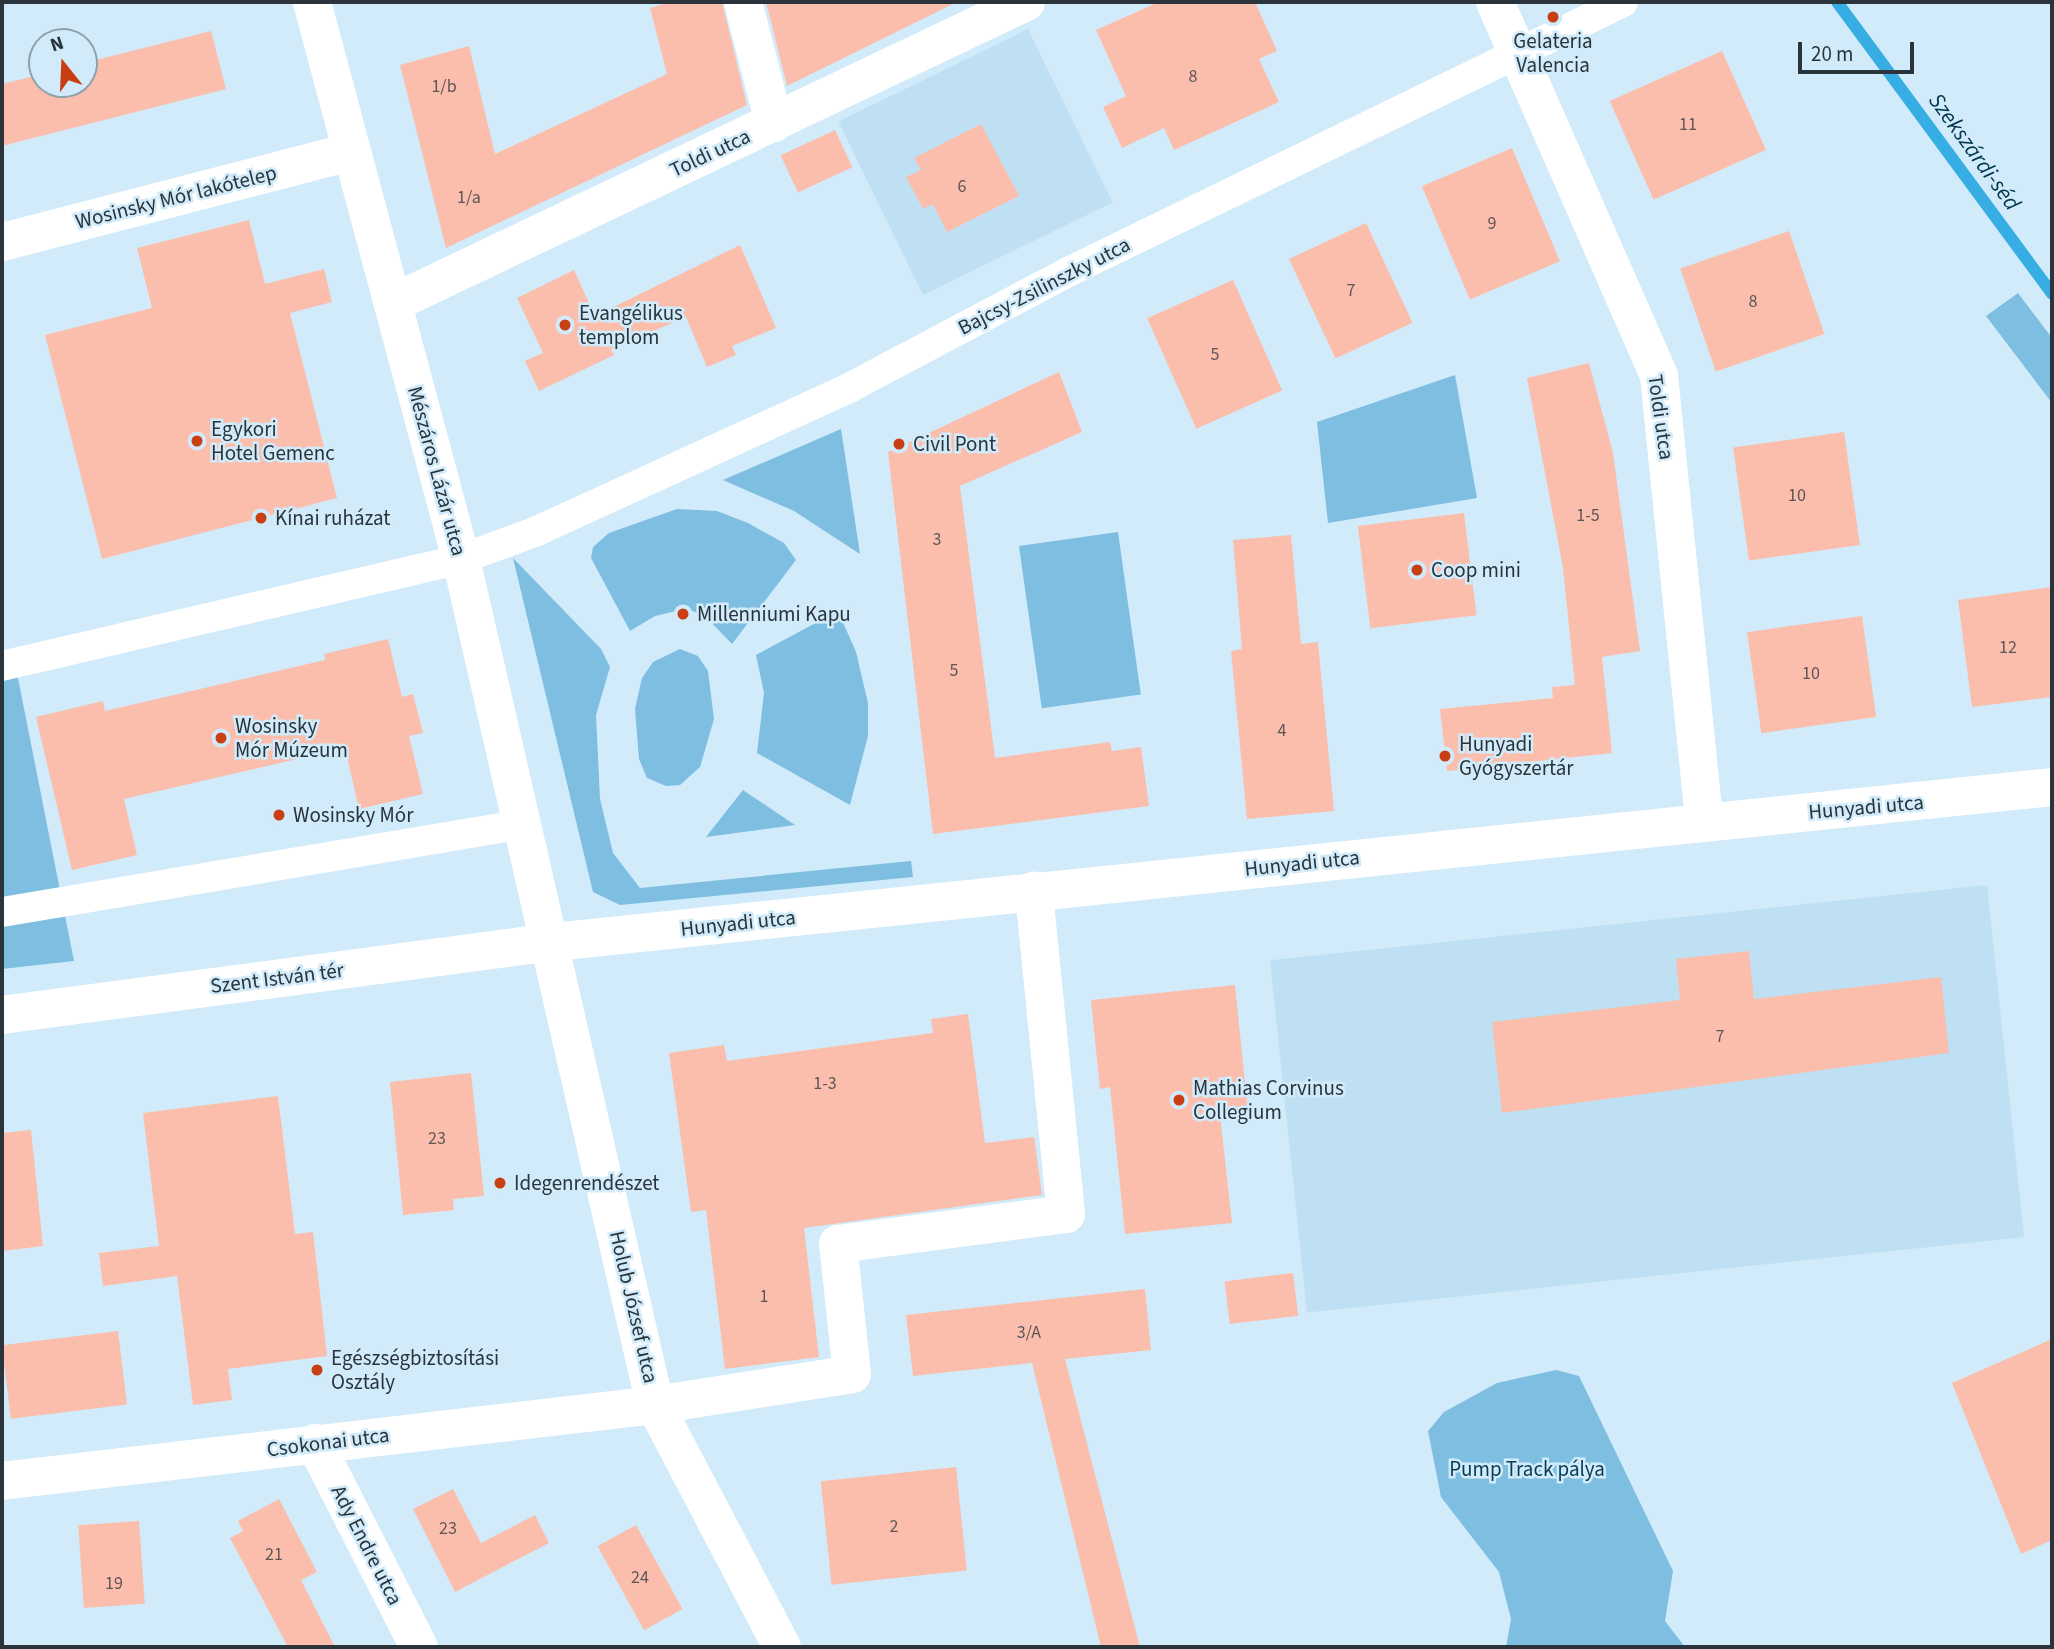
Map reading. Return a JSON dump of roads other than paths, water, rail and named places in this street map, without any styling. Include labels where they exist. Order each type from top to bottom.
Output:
[{"type":"street","name":"Mészáros Lázár utca","points":[[312,2],[461,559],[552,942]]},
{"type":"street","points":[[743,2],[774,123]]},
{"type":"street","name":"Toldi utca","points":[[393,303],[1026,2]]},
{"type":"street","name":"Toldi utca","points":[[1495,2],[1521,53],[1659,376],[1704,822]]},
{"type":"street","name":"Bajcsy-Zsilinszky utca","points":[[461,559],[537,531],[849,388],[1066,273],[1623,2]]},
{"type":"street","name":"Wosinsky Mór lakótelep","points":[[2,242],[351,152]]},
{"type":"street","points":[[2,666],[461,559]]},
{"type":"street","name":"Hunyadi utca","points":[[552,942],[2052,787]]},
{"type":"street","points":[[2,912],[524,824]]},
{"type":"street","name":"Csokonai utca","points":[[2,1481],[655,1405],[852,1374],[838,1244],[1066,1214],[1034,891]]},
{"type":"street","name":"Szent István tér","points":[[2,1015],[552,942]]},
{"type":"street","name":"Holub József utca","points":[[552,942],[655,1405],[782,1647]]},
{"type":"street","name":"Ady Endre utca","points":[[315,1443],[419,1647]]},
{"type":"waterway","name":"Szekszárdi-séd","points":[[1837,2],[2052,294]]},
{"type":"place","name":"Gelateria Valencia","points":[[1553,17]]},
{"type":"place","name":"Evangélikus templom","points":[[565,325]]},
{"type":"place","name":"Egykori Hotel Gemenc","points":[[197,441]]},
{"type":"place","name":"Civil Pont","points":[[899,444]]},
{"type":"place","name":"Kínai ruházat","points":[[261,518]]},
{"type":"place","name":"Coop mini","points":[[1417,570]]},
{"type":"place","name":"Millenniumi Kapu","points":[[683,614]]},
{"type":"place","name":"Wosinsky Mór Múzeum","points":[[221,738]]},
{"type":"place","name":"Hunyadi Gyógyszertár","points":[[1445,756]]},
{"type":"place","name":"Wosinsky Mór","points":[[279,815]]},
{"type":"place","name":"Mathias Corvinus Collegium","points":[[1179,1100]]},
{"type":"place","name":"Idegenrendészet","points":[[500,1183]]},
{"type":"place","name":"Egészségbiztosítási Osztály","points":[[317,1370]]},
{"type":"park label","name":"Pump Track pálya","points":[[1527,1469]]}]
